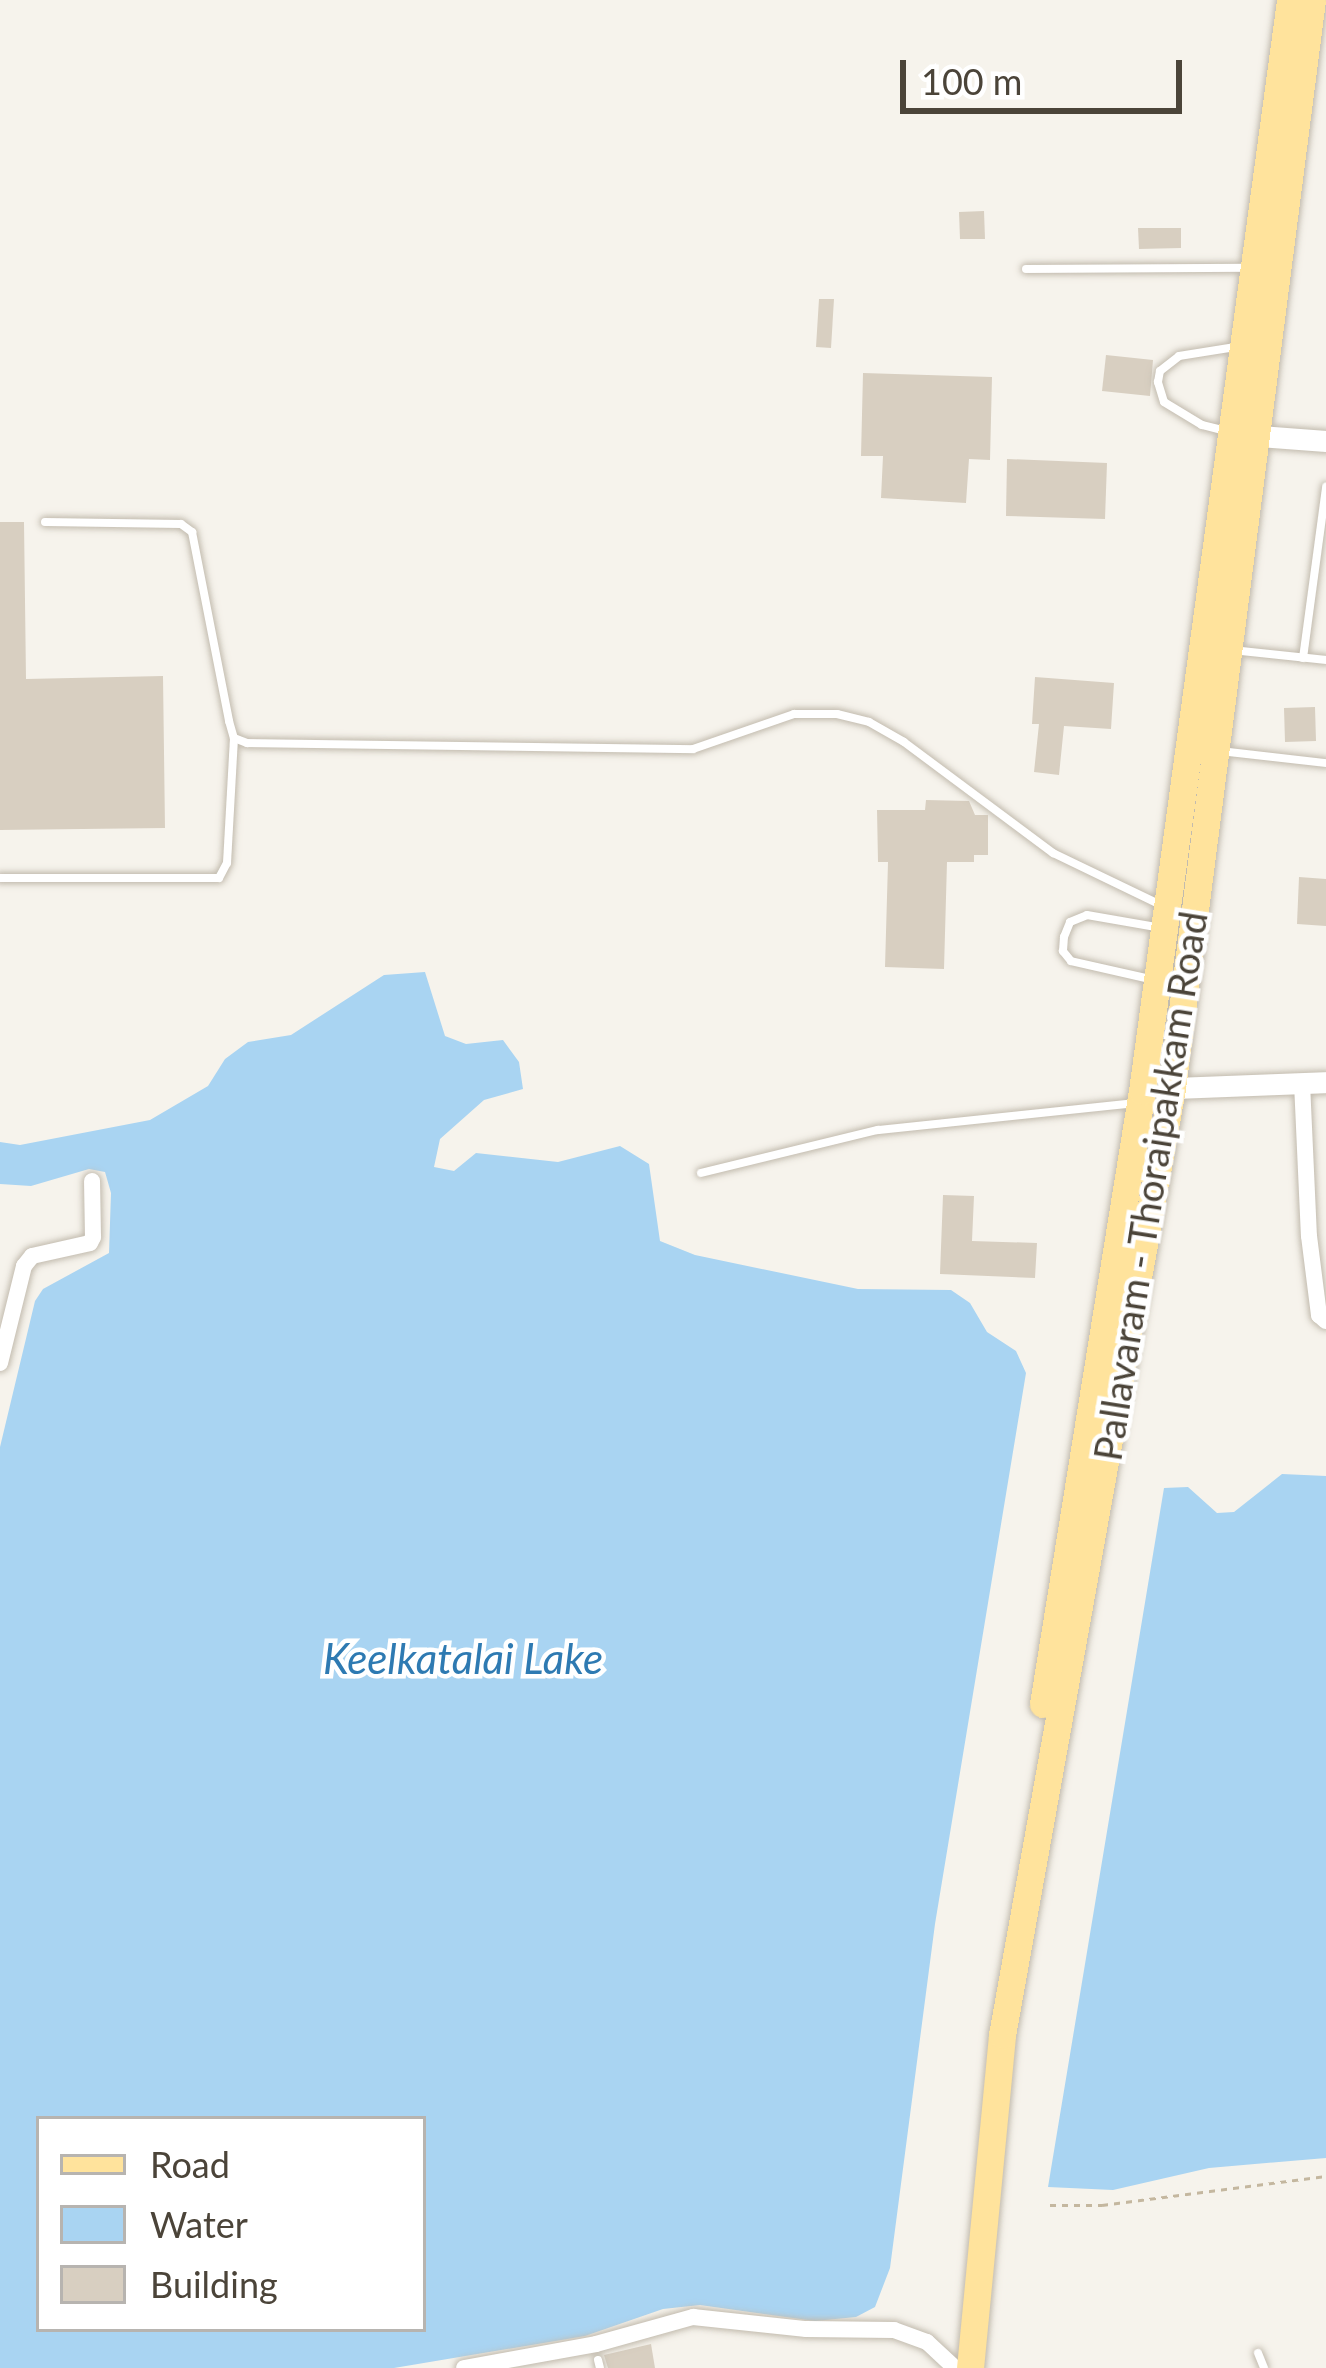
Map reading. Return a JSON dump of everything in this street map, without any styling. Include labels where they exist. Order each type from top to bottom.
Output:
[{"type":"main road","name":"Pallavaram - Thoraipakkam Road","points":[[958,2367],[1002,2035],[1172,1088],[1232,650],[1245,435],[1245,346],[1290,0]]},
{"type":"main road","name":"Pallavaram - Thoraipakkam Road","points":[[981,2175],[991,2023],[1312,0]]},
{"type":"street","points":[[1245,435],[1326,441]]},
{"type":"street","points":[[1172,1088],[1326,1082]]},
{"type":"street","points":[[1302,1083],[1309,1236],[1319,1315],[1326,1321]]},
{"type":"street","points":[[0,1363],[24,1266],[32,1256],[90,1243],[92,1181]]},
{"type":"street","points":[[464,2368],[596,2344],[693,2317],[806,2329],[894,2330],[927,2342],[958,2367]]},
{"type":"lane","points":[[1026,269],[1255,268]]},
{"type":"lane","points":[[1245,346],[1179,356],[1160,371],[1158,382],[1164,402],[1178,412],[1245,435]]},
{"type":"lane","points":[[1303,658],[1326,487]]},
{"type":"lane","points":[[0,878],[219,878],[226,862],[233,737],[192,532],[181,524],[45,522]]},
{"type":"lane","points":[[1232,650],[1326,660]]},
{"type":"lane","points":[[233,737],[259,744],[693,749],[794,714],[837,714],[869,722],[904,742],[1053,853],[1166,919]]},
{"type":"lane","points":[[1218,751],[1326,763]]},
{"type":"lane","points":[[1158,980],[1071,961],[1063,950],[1064,938],[1070,922],[1087,915],[1166,919]]},
{"type":"lane","points":[[700,1173],[878,1130],[1140,1103]]},
{"type":"lane","points":[[1258,2353],[1264,2368]]},
{"type":"path","points":[[1050,2204],[1102,2205],[1326,2176]]},
{"type":"water","name":"Keelkatalai Lake","points":[[425,972],[445,1036],[466,1044],[503,1040],[519,1062],[523,1089],[484,1100],[440,1139],[434,1167],[454,1171],[476,1153],[558,1162],[620,1146],[649,1164],[660,1241],[695,1255],[858,1289],[951,1290],[970,1303],[987,1332],[1016,1351],[1026,1373],[935,1924],[890,2268],[875,2307],[856,2317],[815,2321],[700,2305],[663,2309],[585,2336],[394,2368],[0,2368],[0,1447],[35,1301],[43,1289],[109,1253],[111,1193],[105,1172],[89,1169],[31,1186],[0,1184],[0,1142],[20,1145],[150,1120],[208,1086],[225,1059],[248,1042],[291,1035],[384,975]]},
{"type":"water","points":[[1282,1474],[1326,1476],[1326,2158],[1209,2168],[1113,2190],[1048,2187],[1164,1488],[1188,1487],[1217,1513],[1234,1512]]},
{"type":"building","points":[[984,211],[985,239],[960,239],[959,212]]},
{"type":"building","points":[[1138,228],[1181,228],[1181,248],[1139,249]]},
{"type":"building","points":[[819,299],[834,299],[831,348],[816,347]]},
{"type":"building","points":[[1106,355],[1153,360],[1150,396],[1102,391]]},
{"type":"building","points":[[863,373],[992,377],[990,460],[969,459],[966,503],[881,498],[883,456],[861,456]]},
{"type":"building","points":[[1007,459],[1107,463],[1105,519],[1006,516]]},
{"type":"building","points":[[0,522],[24,522],[26,679],[163,676],[165,828],[0,830]]},
{"type":"building","points":[[1035,677],[1114,683],[1111,729],[1064,726],[1059,775],[1034,772],[1039,724],[1032,724]]},
{"type":"building","points":[[1315,707],[1316,741],[1285,742],[1284,708]]},
{"type":"building","points":[[926,800],[969,801],[975,815],[988,815],[988,855],[974,855],[974,862],[947,862],[944,969],[885,967],[888,862],[878,862],[877,810],[925,810]]},
{"type":"building","points":[[1299,877],[1326,879],[1326,926],[1297,924]]},
{"type":"building","points":[[943,1195],[974,1196],[972,1241],[1037,1243],[1035,1278],[940,1274]]},
{"type":"building","points":[[651,2344],[655,2368],[608,2368],[604,2355]]}]
